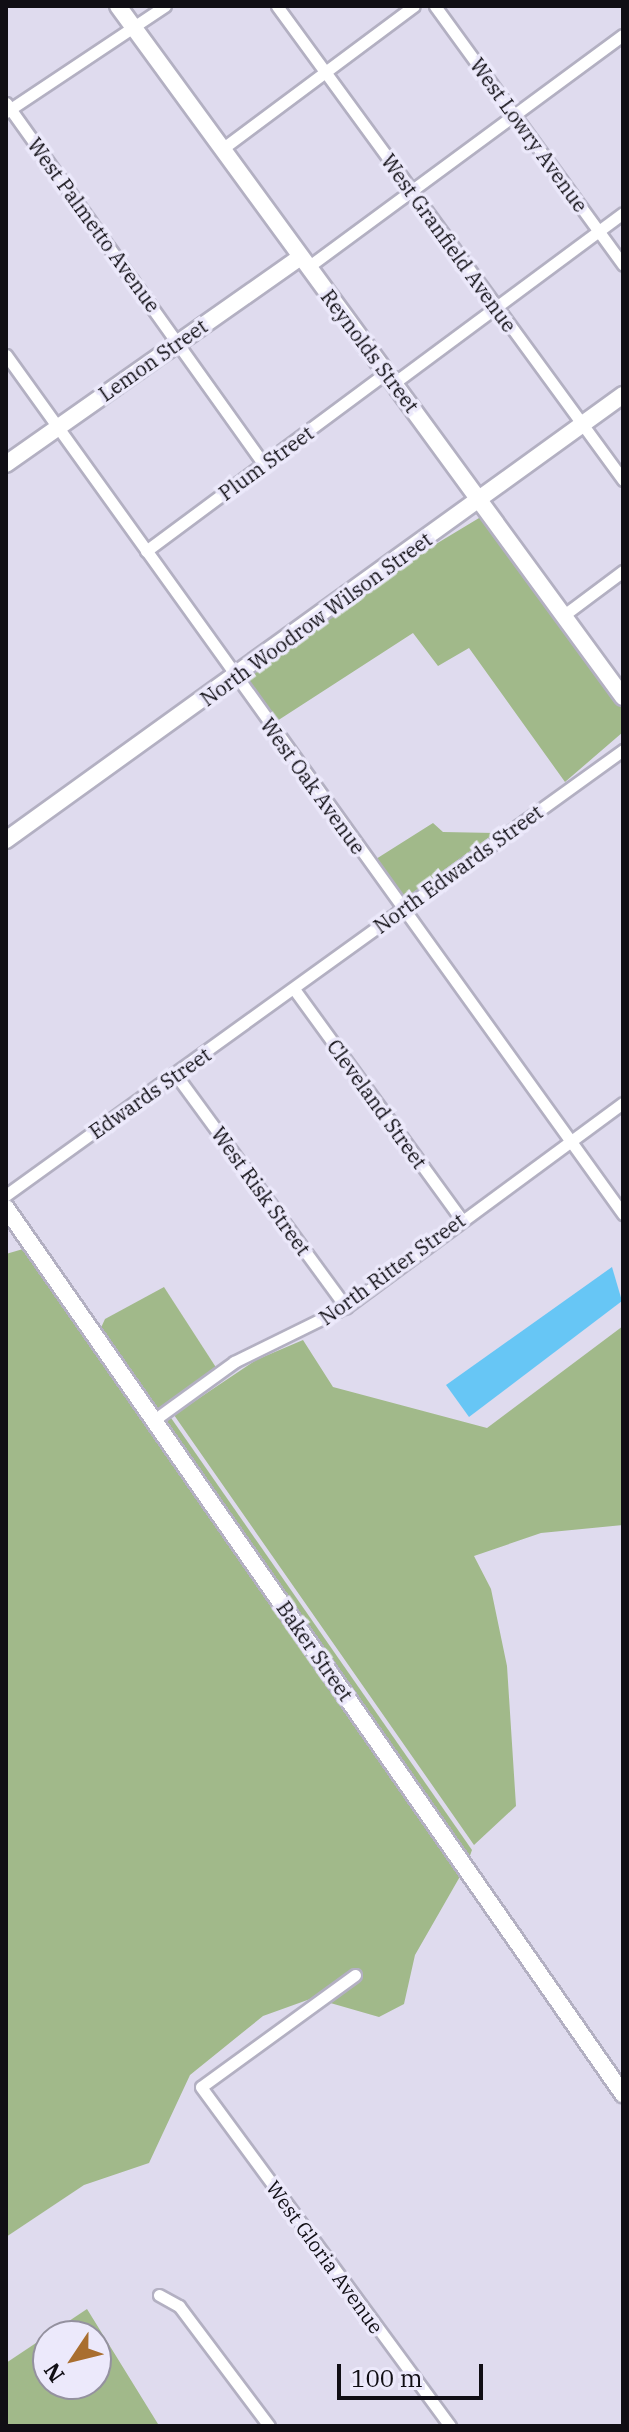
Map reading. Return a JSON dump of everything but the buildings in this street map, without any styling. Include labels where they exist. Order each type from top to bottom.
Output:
[{"type":"main road","name":"Reynolds Street","points":[[118,6],[623,697]]},
{"type":"main road","name":"Lemon Street","points":[[6,464],[178,342],[304,262]]},
{"type":"main road","name":"North Woodrow Wilson Street","points":[[6,840],[235,679],[623,395]]},
{"type":"main road","name":"Baker Street","points":[[6,1208],[623,2094]]},
{"type":"street","points":[[7,108],[165,6]]},
{"type":"street","name":"West Granfield Avenue","points":[[277,6],[623,480]]},
{"type":"street","points":[[222,149],[414,6]]},
{"type":"street","name":"West Lowry Avenue","points":[[435,6],[623,265]]},
{"type":"street","points":[[304,262],[623,35]]},
{"type":"street","name":"West Palmetto Avenue","points":[[7,108],[264,465]]},
{"type":"street","points":[[598,231],[623,213]]},
{"type":"street","name":"Plum Street","points":[[146,551],[264,465],[496,307],[598,231]]},
{"type":"street","name":"West Oak Avenue","points":[[6,355],[235,679],[573,1140],[623,1214]]},
{"type":"street","points":[[564,615],[623,571]]},
{"type":"street","name":"North Edwards Street","points":[[294,989],[623,750]]},
{"type":"street","name":"Edwards Street","points":[[6,1195],[294,989]]},
{"type":"street","name":"Cleveland Street","points":[[294,989],[461,1219]]},
{"type":"street","name":"West Risk Street","points":[[176,1075],[346,1307]]},
{"type":"street","name":"North Ritter Street","points":[[154,1420],[234,1362],[346,1307],[461,1219],[623,1103]]},
{"type":"street","name":"West Gloria Avenue","points":[[355,1975],[201,2087],[450,2426]]},
{"type":"street","points":[[159,2295],[179,2306],[269,2426]]},
{"type":"green space","points":[[484,515],[623,706],[623,732],[565,782],[469,648],[438,666],[413,633],[277,721],[246,677],[383,576]]},
{"type":"green space","points":[[433,823],[443,832],[495,833],[404,899],[376,859]]},
{"type":"green space","points":[[23,1249],[462,1873],[415,1955],[404,2004],[379,2017],[313,1998],[263,2016],[190,2075],[149,2163],[84,2185],[6,2237],[6,1254]]},
{"type":"green space","points":[[164,1287],[217,1369],[155,1412],[99,1332],[105,1319]]},
{"type":"green space","points":[[623,1326],[623,1525],[541,1533],[474,1556],[491,1589],[507,1666],[516,1806],[474,1845],[174,1415],[256,1360],[303,1340],[333,1387],[487,1428]]},
{"type":"green space","points":[[169,1415],[472,1850],[468,1861],[161,1421]]},
{"type":"green space","points":[[87,2309],[94,2320],[70,2320]]},
{"type":"green space","points":[[32,2346],[32,2400],[112,2400],[112,2349],[158,2424],[6,2426],[6,2363]]},
{"type":"water","points":[[612,1267],[622,1301],[469,1417],[446,1385]]}]
